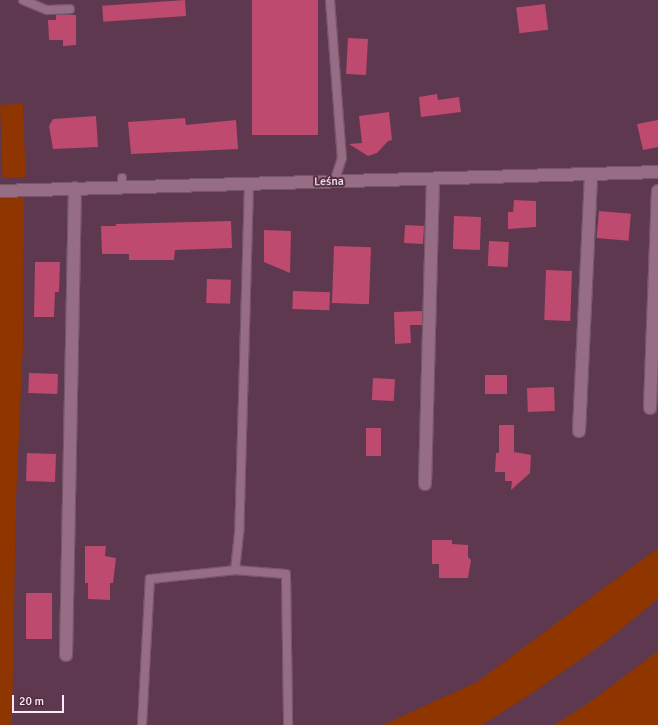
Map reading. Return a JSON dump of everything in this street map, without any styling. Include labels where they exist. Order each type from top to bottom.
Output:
[{"type":"street","name":"Leśna","points":[[0,190],[75,188],[122,183],[249,184],[433,180],[658,172]]},
{"type":"street","points":[[579,431],[590,174]]},
{"type":"street","points":[[425,484],[433,180]]},
{"type":"street","points":[[66,655],[75,188]]},
{"type":"street","points":[[650,408],[658,191]]},
{"type":"lane","points":[[23,0],[47,10],[70,9]]},
{"type":"lane","points":[[330,0],[342,158],[334,182]]},
{"type":"lane","points":[[236,570],[239,533],[249,184]]},
{"type":"lane","points":[[142,725],[150,579],[236,570],[286,574],[288,725]]},
{"type":"shaded area","points":[[23,104],[26,177],[3,178],[0,105]]},
{"type":"shaded area","points":[[24,195],[23,345],[16,499],[12,725],[0,725],[0,196]]},
{"type":"shaded area","points":[[658,548],[658,599],[604,643],[528,696],[482,725],[383,725],[477,682]]},
{"type":"shaded area","points":[[658,651],[658,725],[554,725],[586,705]]},
{"type":"building","points":[[185,0],[186,16],[103,22],[102,6]]},
{"type":"building","points":[[252,0],[318,0],[318,135],[252,135]]},
{"type":"building","points":[[545,4],[548,30],[519,33],[516,8]]},
{"type":"building","points":[[56,15],[76,15],[76,45],[63,46],[63,40],[49,40],[48,20],[56,20]]},
{"type":"building","points":[[348,38],[368,39],[366,75],[346,74]]},
{"type":"building","points":[[437,94],[438,100],[459,97],[461,112],[421,117],[419,97]]},
{"type":"building","points":[[389,112],[392,140],[388,141],[377,153],[368,156],[349,144],[362,143],[359,116]]},
{"type":"building","points":[[96,116],[98,147],[53,149],[49,126],[53,119]]},
{"type":"building","points":[[185,118],[186,125],[236,120],[238,149],[131,154],[128,122]]},
{"type":"building","points":[[658,120],[658,147],[643,150],[637,124]]},
{"type":"building","points":[[514,200],[536,201],[536,227],[508,229],[508,212],[513,212]]},
{"type":"building","points":[[599,211],[631,214],[629,241],[597,238]]},
{"type":"building","points":[[454,216],[481,217],[480,250],[453,249]]},
{"type":"building","points":[[231,221],[232,248],[175,250],[174,260],[129,260],[129,254],[102,254],[101,226],[116,226],[116,224]]},
{"type":"building","points":[[405,225],[424,226],[423,244],[404,243]]},
{"type":"building","points":[[264,230],[291,231],[290,273],[264,262]]},
{"type":"building","points":[[489,241],[509,242],[508,267],[488,266]]},
{"type":"building","points":[[334,246],[371,247],[369,304],[332,303]]},
{"type":"building","points":[[35,262],[60,262],[59,292],[55,292],[54,317],[34,317]]},
{"type":"building","points":[[546,270],[572,271],[570,321],[544,320]]},
{"type":"building","points":[[207,279],[231,280],[230,304],[206,303]]},
{"type":"building","points":[[293,291],[330,292],[329,310],[292,309]]},
{"type":"building","points":[[422,311],[422,325],[410,325],[411,343],[395,344],[394,312]]},
{"type":"building","points":[[29,373],[58,374],[57,394],[28,393]]},
{"type":"building","points":[[485,375],[507,375],[507,394],[485,394]]},
{"type":"building","points":[[373,378],[395,379],[394,401],[372,400]]},
{"type":"building","points":[[554,387],[555,411],[528,412],[527,388]]},
{"type":"building","points":[[499,425],[514,425],[514,452],[531,455],[530,473],[511,490],[512,481],[505,481],[505,472],[495,472],[496,453],[499,453]]},
{"type":"building","points":[[366,428],[381,428],[381,456],[366,456]]},
{"type":"building","points":[[27,453],[56,454],[55,482],[26,481]]},
{"type":"building","points":[[432,540],[452,540],[452,544],[468,545],[468,557],[471,560],[468,578],[439,578],[439,564],[432,564]]},
{"type":"building","points":[[85,546],[106,546],[105,556],[116,558],[113,583],[110,583],[110,600],[88,599],[88,583],[85,583]]},
{"type":"building","points":[[26,593],[52,593],[52,639],[26,639]]}]
